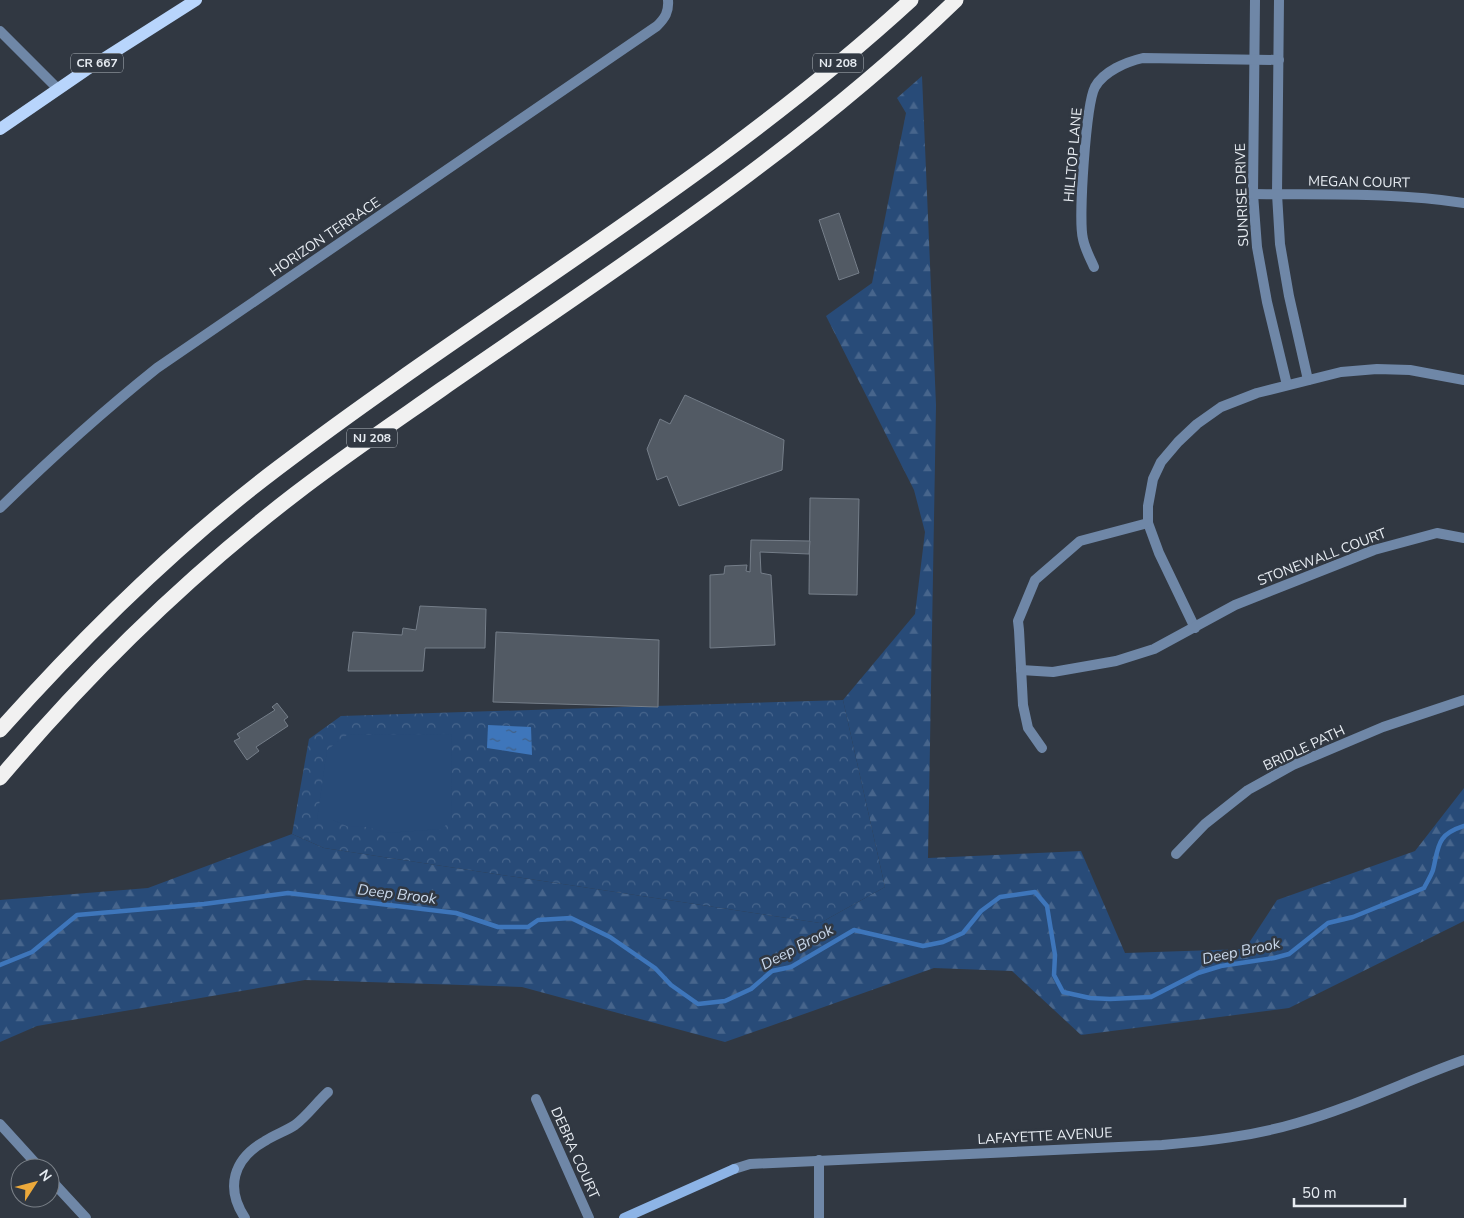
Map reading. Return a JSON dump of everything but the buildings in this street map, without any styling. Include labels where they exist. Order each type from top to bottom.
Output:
[{"type":"highway","name":"NJ 208","points":[[0,730],[110,614],[178,551],[241,497],[365,404],[729,150],[851,53],[911,0]]},
{"type":"highway","name":"NJ 208","points":[[0,778],[93,674],[172,598],[253,527],[338,462],[698,211],[786,147],[872,77],[956,0]]},
{"type":"main road","name":"CR 667","points":[[0,129],[58,89],[196,0]]},
{"type":"street","name":"HORIZON TERRACE","points":[[0,508],[48,460],[101,413],[157,368],[658,26],[665,17],[668,0]]},
{"type":"street","name":"SUNRISE DRIVE","points":[[1255,0],[1253,194],[1257,247],[1267,302],[1287,385]]},
{"type":"street","points":[[1279,0],[1278,194],[1282,253],[1289,296],[1308,380]]},
{"type":"street","points":[[0,31],[58,89]]},
{"type":"street","name":"HILLTOP LANE","points":[[1094,268],[1082,238],[1081,218],[1087,124],[1095,86],[1116,68],[1129,61],[1143,58],[1279,60]]},
{"type":"street","name":"MEGAN COURT","points":[[1253,194],[1428,197],[1464,203]]},
{"type":"street","points":[[1195,628],[1158,554],[1148,523],[1148,506],[1153,479],[1162,462],[1178,442],[1197,424],[1221,407],[1257,393],[1340,372],[1377,369],[1410,370],[1464,380]]},
{"type":"street","points":[[1042,748],[1028,728],[1023,705],[1018,621],[1035,580],[1080,541],[1148,523]]},
{"type":"street","name":"STONEWALL COURT","points":[[1021,670],[1053,672],[1116,662],[1154,649],[1235,605],[1374,550],[1437,533],[1464,538]]},
{"type":"street","name":"BRIDLE PATH","points":[[1176,854],[1205,824],[1248,790],[1293,765],[1384,727],[1464,700]]},
{"type":"street","name":"LAFAYETTE AVENUE","points":[[624,1218],[734,1169],[750,1164],[1162,1145],[1214,1140],[1256,1133],[1347,1107],[1464,1060]]},
{"type":"street","points":[[246,1218],[234,1192],[235,1176],[240,1164],[249,1151],[296,1124],[328,1092]]},
{"type":"street","name":"DEBRA COURT","points":[[536,1099],[589,1218]]},
{"type":"street","points":[[0,1124],[31,1158]]},
{"type":"street","points":[[819,1218],[820,1160]]},
{"type":"street","points":[[60,1190],[86,1218]]},
{"type":"green space","points":[[922,76],[936,405],[928,858],[1081,851],[1125,953],[1245,949],[1277,900],[1415,851],[1464,788],[1464,921],[1289,1008],[1081,1035],[1012,971],[934,968],[725,1042],[522,987],[305,980],[37,1026],[0,1042],[0,900],[148,888],[292,834],[324,848],[820,923],[885,887],[843,700],[915,614],[925,532],[914,490],[826,316],[872,283],[906,113],[897,98]]},
{"type":"green space","points":[[843,700],[885,887],[820,923],[324,848],[292,834],[309,739],[341,716]]},
{"type":"green space","points":[[452,734],[451,821],[441,829],[387,833],[367,827],[347,826],[333,820],[317,820],[327,750],[347,735]]},
{"type":"water","points":[[488,725],[531,727],[532,755],[487,748]]},
{"type":"waterway","name":"Deep Brook","points":[[0,965],[32,952],[77,915],[204,904],[288,893],[456,913],[498,927],[528,927],[538,920],[571,918],[610,937],[655,968],[671,985],[698,1004],[725,1001],[751,989],[772,971],[791,967],[854,930],[923,946],[943,942],[963,933],[981,911],[1000,897],[1035,892],[1047,906],[1055,955],[1054,975],[1063,992],[1090,998],[1151,997],[1198,973],[1221,966],[1289,954],[1328,923],[1353,917],[1424,888],[1433,870],[1440,842],[1448,833],[1464,826]]}]
